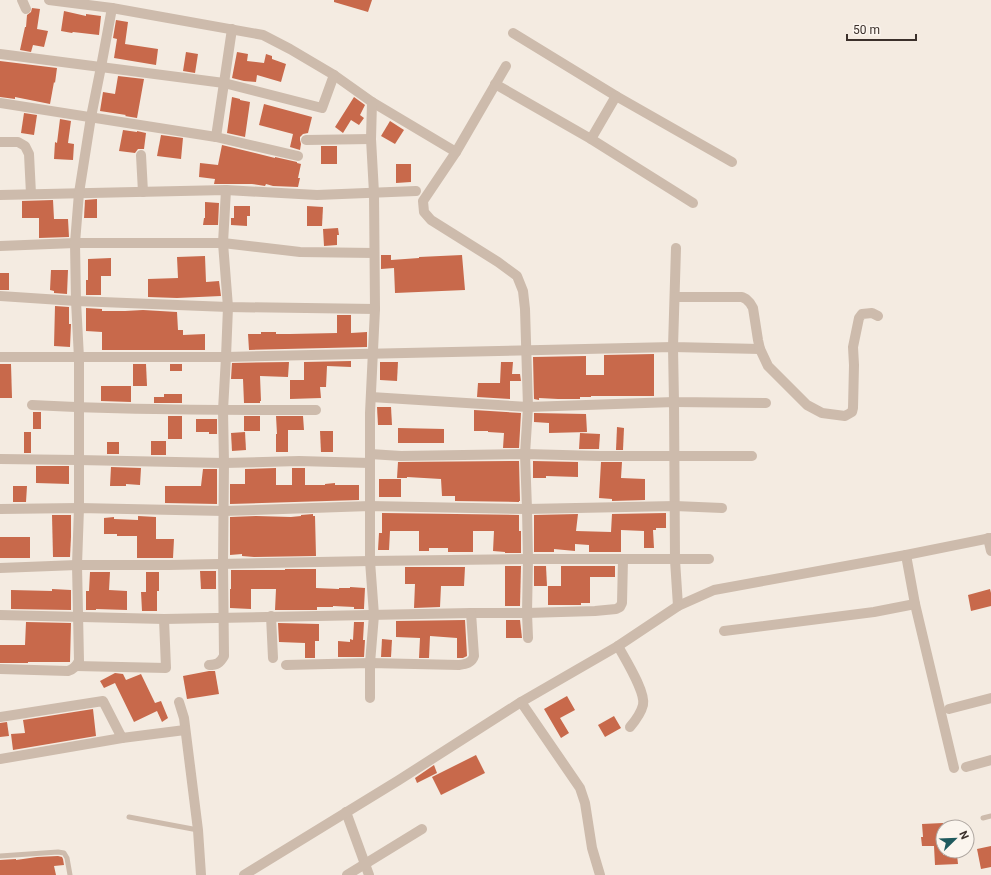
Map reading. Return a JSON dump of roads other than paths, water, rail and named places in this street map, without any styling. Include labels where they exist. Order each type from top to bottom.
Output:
[{"type":"street","points":[[49,0],[112,8],[263,35],[334,75],[372,102],[456,152]]},
{"type":"street","points":[[0,669],[68,671],[73,669],[79,661],[77,565],[79,358],[75,243],[79,193],[91,117],[112,8]]},
{"type":"street","points":[[216,137],[232,29]]},
{"type":"street","points":[[513,33],[616,96],[732,162]]},
{"type":"street","points":[[0,54],[224,83],[322,108],[334,75]]},
{"type":"street","points":[[506,66],[456,152],[423,201],[424,212],[431,220],[498,262],[517,276],[523,291],[525,309],[528,407],[525,454],[528,559],[528,638]]},
{"type":"street","points":[[495,84],[591,139],[693,202]]},
{"type":"street","points":[[591,139],[616,96]]},
{"type":"street","points":[[370,698],[370,664],[374,615],[370,561],[370,459],[372,353],[376,308],[374,193],[370,139],[372,102]]},
{"type":"street","points":[[0,103],[216,137],[298,156]]},
{"type":"street","points":[[306,140],[370,139]]},
{"type":"street","points":[[0,142],[18,142],[25,146],[29,154],[30,194]]},
{"type":"street","points":[[141,155],[143,192]]},
{"type":"street","points":[[209,665],[215,665],[221,662],[224,656],[223,410],[228,307],[222,243],[226,190]]},
{"type":"street","points":[[0,195],[226,190],[317,195],[416,191]]},
{"type":"street","points":[[0,246],[75,243],[222,243],[300,252],[374,253]]},
{"type":"street","points":[[676,248],[673,347],[675,560],[678,606]]},
{"type":"street","points":[[0,296],[76,301],[228,307],[376,308]]},
{"type":"street","points":[[674,297],[742,297],[746,299],[753,308],[760,349],[768,366],[807,406],[822,412],[845,416],[852,412],[853,408],[854,365],[852,347],[859,318],[862,314],[872,313],[878,316]]},
{"type":"street","points":[[0,357],[226,357],[673,347],[760,349]]},
{"type":"street","points":[[371,397],[528,407],[674,402],[766,403]]},
{"type":"street","points":[[32,405],[79,408],[316,410]]},
{"type":"street","points":[[0,459],[224,463],[370,459],[401,456],[525,454],[600,456],[752,456]]},
{"type":"street","points":[[0,509],[78,508],[224,511],[370,506],[527,509],[674,506],[722,508]]},
{"type":"street","points":[[244,875],[399,780],[521,702],[618,646],[678,606],[714,590],[906,556],[990,538],[991,551]]},
{"type":"street","points":[[906,556],[915,604],[954,768]]},
{"type":"street","points":[[0,615],[164,619],[471,613],[527,614],[595,611],[616,609],[620,607],[622,603],[623,559]]},
{"type":"street","points":[[0,568],[77,565],[169,565],[370,561],[709,559]]},
{"type":"street","points":[[724,631],[874,612],[915,604]]},
{"type":"street","points":[[286,665],[459,665],[470,662],[474,656],[471,613]]},
{"type":"street","points":[[271,616],[273,658]]},
{"type":"street","points":[[76,666],[166,668],[164,619]]},
{"type":"street","points":[[618,646],[643,697],[643,704],[638,718],[630,726]]},
{"type":"street","points":[[949,709],[991,698]]},
{"type":"street","points":[[0,716],[103,701],[122,738]]},
{"type":"street","points":[[179,702],[184,718],[198,830],[201,875]]},
{"type":"street","points":[[521,702],[580,788],[585,803],[592,848],[600,875]]},
{"type":"street","points":[[0,759],[122,738],[185,730]]},
{"type":"street","points":[[966,767],[991,760]]},
{"type":"street","points":[[346,812],[369,875]]},
{"type":"street","points":[[347,875],[422,829]]},
{"type":"lane","points":[[983,818],[991,816]]},
{"type":"lane","points":[[129,817],[198,830]]},
{"type":"lane","points":[[0,856],[58,852],[64,853],[67,858],[70,875]]}]
